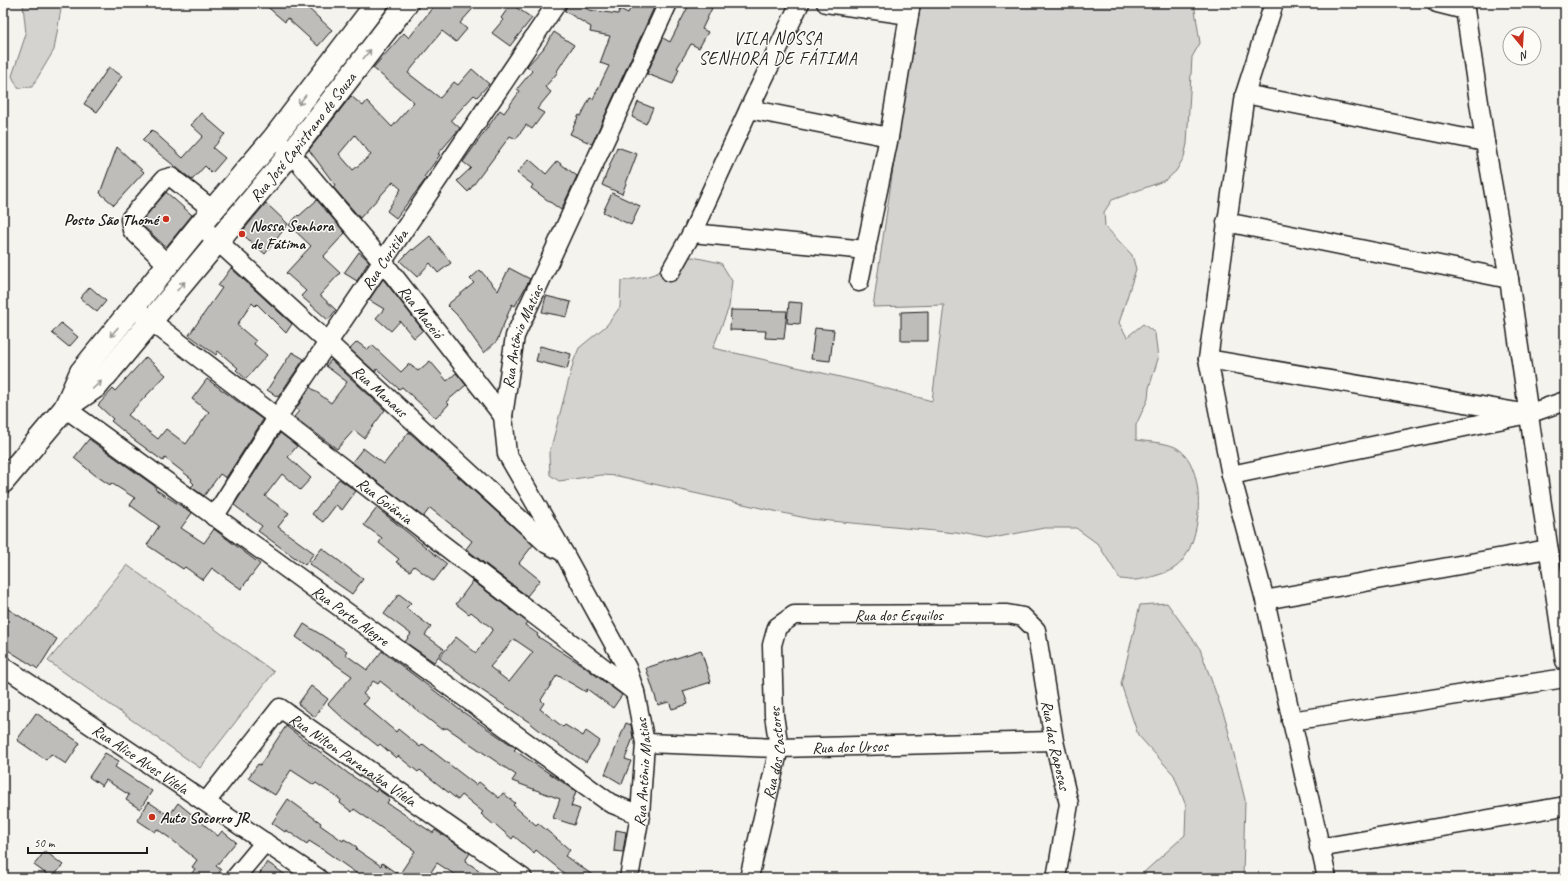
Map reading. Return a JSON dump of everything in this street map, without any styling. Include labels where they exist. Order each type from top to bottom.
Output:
[{"type":"main road","name":"Rua José Capistrano de Souza","points":[[65,408],[81,372],[207,217],[274,138],[318,78],[377,3]]},
{"type":"main road","name":"Rua José Capistrano de Souza","points":[[3,482],[65,408],[97,386],[219,241],[407,3]]},
{"type":"main road","points":[[318,78],[336,93]]},
{"type":"street","name":"Rua Curitiba","points":[[214,517],[278,418],[330,343],[557,3]]},
{"type":"street","name":"Rua Antônio Matias","points":[[628,878],[640,815],[645,743],[635,692],[620,673],[564,553],[507,454],[503,416],[515,336],[668,3]]},
{"type":"street","points":[[670,272],[692,233],[800,3]]},
{"type":"street","points":[[826,3],[910,9],[889,137],[859,282]]},
{"type":"street","points":[[1274,3],[1245,94],[1208,359],[1231,475],[1265,600],[1319,848],[1327,878]]},
{"type":"street","points":[[1437,3],[1464,7],[1485,142],[1509,279],[1565,661]]},
{"type":"street","points":[[1245,94],[1485,142]]},
{"type":"street","points":[[749,109],[889,137]]},
{"type":"street","name":"Rua Maceió","points":[[274,138],[290,153],[383,262],[503,416]]},
{"type":"street","name":"Rua Manaus","points":[[168,265],[132,230],[130,219],[164,178],[171,177],[207,217],[219,241],[547,544],[564,553]]},
{"type":"street","points":[[1226,222],[1509,279]]},
{"type":"street","points":[[692,233],[866,250]]},
{"type":"street","name":"Rua Goiânia","points":[[134,308],[150,322],[620,673]]},
{"type":"street","points":[[1208,359],[1528,414]]},
{"type":"street","points":[[1231,475],[1528,414],[1565,401]]},
{"type":"street","name":"Rua Porto Alegre","points":[[65,408],[610,803],[640,815]]},
{"type":"street","points":[[1265,600],[1548,549]]},
{"type":"street","name":"Rua dos Esquilos","points":[[777,627],[794,615],[1007,614],[1023,617]]},
{"type":"street","name":"Rua das Raposas","points":[[1023,617],[1036,630],[1054,741],[1069,804],[1056,878]]},
{"type":"street","name":"Rua dos Castores","points":[[749,878],[779,748],[774,715],[772,645],[777,627]]},
{"type":"street","name":"Rua Alice Alves Vilela","points":[[3,666],[318,878]]},
{"type":"street","points":[[1291,721],[1565,678]]},
{"type":"street","name":"Rua Nilton Paranaíba Vilela","points":[[206,802],[280,708],[524,878]]},
{"type":"street","name":"Rua dos Ursos","points":[[645,743],[779,748],[1054,741]]},
{"type":"street","points":[[1319,848],[1565,806]]},
{"type":"street","points":[[235,878],[264,842]]},
{"type":"shaded area","points":[[22,3],[62,3],[54,50],[32,87],[18,88],[12,76],[26,34]]},
{"type":"shaded area","points":[[917,3],[1194,3],[1200,43],[1192,57],[1187,144],[1184,157],[1176,171],[1166,180],[1112,200],[1104,212],[1105,226],[1132,255],[1136,269],[1119,323],[1127,337],[1143,324],[1155,333],[1158,359],[1149,388],[1148,399],[1136,425],[1136,440],[1161,443],[1175,447],[1186,456],[1193,470],[1197,488],[1198,507],[1196,527],[1191,545],[1183,559],[1170,571],[1139,580],[1120,579],[1098,544],[1076,528],[1044,528],[988,539],[956,533],[810,519],[618,476],[601,475],[559,481],[550,475],[549,455],[574,360],[579,348],[607,325],[620,307],[621,281],[645,277],[657,273],[680,258],[693,257],[721,263],[732,281],[729,307],[713,348],[862,382],[932,401],[944,305],[873,307]]},
{"type":"shaded area","points":[[127,565],[274,672],[200,768],[48,661]]},
{"type":"shaded area","points":[[1167,603],[1200,649],[1226,721],[1245,800],[1244,878],[1141,878],[1142,874],[1185,835],[1186,806],[1174,775],[1138,735],[1121,684],[1140,605]]},
{"type":"building","points":[[263,3],[315,3],[309,9],[332,30],[318,46],[287,18],[285,22]]},
{"type":"building","points":[[436,3],[478,3],[460,23],[467,29],[456,42],[442,31],[408,73],[440,98],[454,82],[458,85],[472,69],[489,84],[477,97],[474,95],[451,120],[460,128],[438,154],[440,155],[424,177],[426,179],[396,218],[387,211],[401,189],[393,182],[360,218],[333,187],[335,185],[309,150],[351,96],[363,106],[367,101],[392,127],[414,102],[373,68],[404,33],[409,38]],"holes":[[[355,135],[371,155],[353,170],[339,154]]]},
{"type":"building","points":[[567,3],[578,3],[589,10],[618,14],[620,9],[628,13],[633,3],[656,3],[592,144],[570,134],[579,115],[581,116],[590,98],[593,99],[609,66],[600,63],[610,36],[590,32],[591,27],[565,11]]},
{"type":"building","points":[[690,3],[701,3],[712,8],[702,29],[708,32],[699,48],[691,44],[677,68],[679,69],[673,84],[647,74],[663,38],[670,42]]},
{"type":"building","points":[[511,4],[532,18],[510,46],[492,33],[503,20],[501,18]]},
{"type":"building","points":[[554,32],[574,45],[557,71],[558,72],[545,87],[551,92],[537,109],[544,113],[532,129],[526,125],[516,139],[510,136],[468,192],[457,181],[471,168],[463,162],[500,110],[504,113],[520,91],[517,89],[532,71],[527,66],[543,49]]},
{"type":"building","points":[[109,67],[122,76],[97,112],[84,104]]},
{"type":"building","points":[[638,102],[653,108],[646,124],[632,117]]},
{"type":"building","points":[[201,113],[225,134],[213,148],[225,158],[212,173],[205,166],[192,180],[142,140],[152,130],[183,158],[203,136],[191,125]]},
{"type":"building","points":[[117,147],[144,172],[114,205],[100,193]]},
{"type":"building","points":[[617,147],[637,154],[622,194],[602,185]]},
{"type":"building","points":[[529,159],[546,174],[557,161],[577,176],[561,210],[531,188],[533,185],[517,173]]},
{"type":"building","name":"Posto São Thomé","points":[[166,192],[192,215],[166,247],[142,225],[141,222]]},
{"type":"building","points":[[612,193],[640,206],[631,225],[603,212]]},
{"type":"building","points":[[317,200],[345,233],[323,257],[340,273],[320,295],[336,310],[328,320],[301,296],[306,291],[286,273],[311,246],[289,225],[298,215],[299,216]]},
{"type":"building","points":[[266,203],[288,224],[265,254],[241,233]]},
{"type":"building","points":[[430,236],[451,263],[438,273],[430,263],[417,277],[400,261],[412,249],[413,250]]},
{"type":"building","points":[[359,252],[369,261],[357,281],[344,273]]},
{"type":"building","points":[[231,268],[292,324],[286,333],[257,304],[255,306],[252,303],[237,325],[256,341],[254,344],[267,355],[246,379],[236,370],[238,368],[218,351],[216,355],[189,335],[222,288],[218,286]]},
{"type":"building","points":[[509,268],[530,279],[515,306],[512,304],[497,341],[484,353],[457,315],[447,305],[474,283],[470,279],[480,270],[498,291]]},
{"type":"building","points":[[383,279],[423,330],[414,338],[400,321],[391,331],[376,318],[384,309],[369,300]]},
{"type":"building","points":[[90,287],[106,301],[97,312],[80,298]]},
{"type":"building","points":[[546,296],[571,302],[567,317],[542,312]]},
{"type":"building","points":[[789,302],[802,303],[800,324],[787,323]]},
{"type":"building","points":[[731,310],[787,311],[784,339],[765,338],[766,331],[730,330]]},
{"type":"building","points":[[928,311],[928,341],[901,341],[901,312]]},
{"type":"building","points":[[61,323],[78,337],[69,347],[52,333]]},
{"type":"building","points":[[815,328],[834,330],[830,361],[811,359]]},
{"type":"building","points":[[357,342],[368,350],[372,345],[401,372],[409,364],[418,371],[430,361],[447,381],[456,373],[466,385],[446,402],[449,404],[436,418],[402,387],[399,389],[377,369],[375,372],[350,349]]},
{"type":"building","points":[[540,346],[571,354],[567,369],[536,361]]},
{"type":"building","points":[[292,352],[304,359],[278,397],[267,390]]},
{"type":"building","points":[[146,357],[166,375],[128,415],[158,439],[166,429],[186,444],[209,412],[192,399],[207,379],[263,420],[226,478],[220,474],[204,496],[191,487],[194,484],[191,481],[192,479],[165,458],[163,461],[133,439],[111,421],[113,419],[98,405],[113,389],[115,391]]},
{"type":"building","points":[[331,360],[385,410],[364,438],[354,430],[337,449],[294,417],[299,411],[296,409],[310,387],[331,403],[347,382],[326,366]]},
{"type":"building","points":[[409,432],[533,545],[519,563],[540,580],[527,596],[466,549],[472,541],[430,508],[423,517],[352,462],[363,448],[384,464]]},
{"type":"building","points":[[280,433],[297,446],[288,457],[311,478],[300,490],[282,474],[265,496],[289,513],[278,527],[314,553],[305,565],[258,531],[262,526],[234,505]]},
{"type":"building","points":[[89,439],[156,487],[155,489],[192,513],[181,528],[204,543],[214,529],[260,564],[241,589],[212,568],[203,580],[185,567],[183,569],[147,545],[159,526],[130,505],[135,498],[111,483],[110,485],[74,458]]},
{"type":"building","points":[[339,479],[356,491],[342,510],[336,505],[323,522],[312,514]]},
{"type":"building","points":[[377,508],[447,564],[434,581],[414,566],[410,571],[396,562],[399,559],[379,543],[382,538],[364,525]]},
{"type":"building","points":[[322,548],[363,579],[352,594],[309,564]]},
{"type":"building","points":[[473,581],[527,622],[525,625],[538,634],[537,636],[582,665],[622,695],[613,708],[587,689],[586,692],[557,675],[541,700],[544,703],[540,709],[563,727],[565,725],[583,736],[586,731],[600,741],[586,762],[554,742],[529,722],[471,683],[439,658],[456,637],[476,653],[493,629],[471,612],[469,614],[456,604]],"holes":[[[514,639],[533,652],[509,682],[490,667]]]},
{"type":"building","points":[[399,594],[411,603],[406,608],[431,627],[425,635],[444,649],[434,662],[405,642],[411,634],[384,614]]},
{"type":"building","points":[[3,606],[57,639],[38,669],[3,647]]},
{"type":"building","points":[[304,624],[347,651],[345,654],[367,670],[382,651],[460,710],[516,748],[514,750],[576,791],[571,806],[580,809],[574,825],[553,818],[560,799],[512,781],[516,775],[447,728],[441,729],[380,681],[378,684],[373,681],[363,694],[368,698],[363,704],[396,732],[398,729],[420,747],[423,744],[476,785],[479,782],[499,798],[503,793],[515,803],[513,805],[536,825],[538,823],[570,850],[565,856],[597,878],[570,878],[536,850],[534,853],[514,836],[512,839],[481,814],[483,812],[462,795],[458,800],[420,770],[418,772],[398,756],[396,758],[380,744],[378,746],[345,720],[328,704],[352,676],[296,637]]},
{"type":"building","points":[[701,650],[711,682],[683,691],[688,704],[672,709],[669,702],[658,705],[646,668]]},
{"type":"building","points":[[311,686],[328,699],[315,717],[298,704]]},
{"type":"building","points":[[36,713],[80,743],[66,764],[51,754],[46,760],[17,740]]},
{"type":"building","points":[[626,723],[631,725],[633,738],[625,759],[631,761],[622,784],[605,774]]},
{"type":"building","points":[[286,726],[349,774],[376,792],[377,789],[390,798],[387,803],[433,833],[435,830],[470,853],[465,861],[491,878],[460,878],[437,863],[427,878],[363,878],[309,841],[307,844],[286,830],[285,832],[272,823],[288,799],[321,823],[320,825],[343,841],[344,839],[357,847],[356,849],[381,866],[382,863],[399,875],[415,851],[354,809],[352,812],[340,803],[341,800],[316,783],[314,785],[291,770],[275,795],[248,778],[258,764],[260,765]]},
{"type":"building","points":[[105,753],[119,761],[115,767],[152,791],[140,809],[126,800],[129,795],[106,780],[102,786],[89,777]]},
{"type":"building","points":[[149,802],[169,816],[178,803],[218,836],[222,831],[236,842],[216,866],[221,870],[215,878],[188,878],[195,869],[192,867],[197,860],[157,829],[155,832],[137,820]]},
{"type":"building","points":[[616,830],[626,832],[623,852],[614,851]]},
{"type":"building","points":[[45,851],[63,865],[52,878],[34,865]]},
{"type":"building","points":[[267,862],[290,878],[257,878]]},
{"type":"place","name":"Posto São Thomé","points":[[166,219]]},
{"type":"place","name":"Nossa Senhora de Fátima","points":[[242,234]]},
{"type":"place","name":"Auto Socorro JR","points":[[152,817]]},
{"type":"district","name":"VILA NOSSA SENHORA DE FÁTIMA","points":[[778,48]]}]
